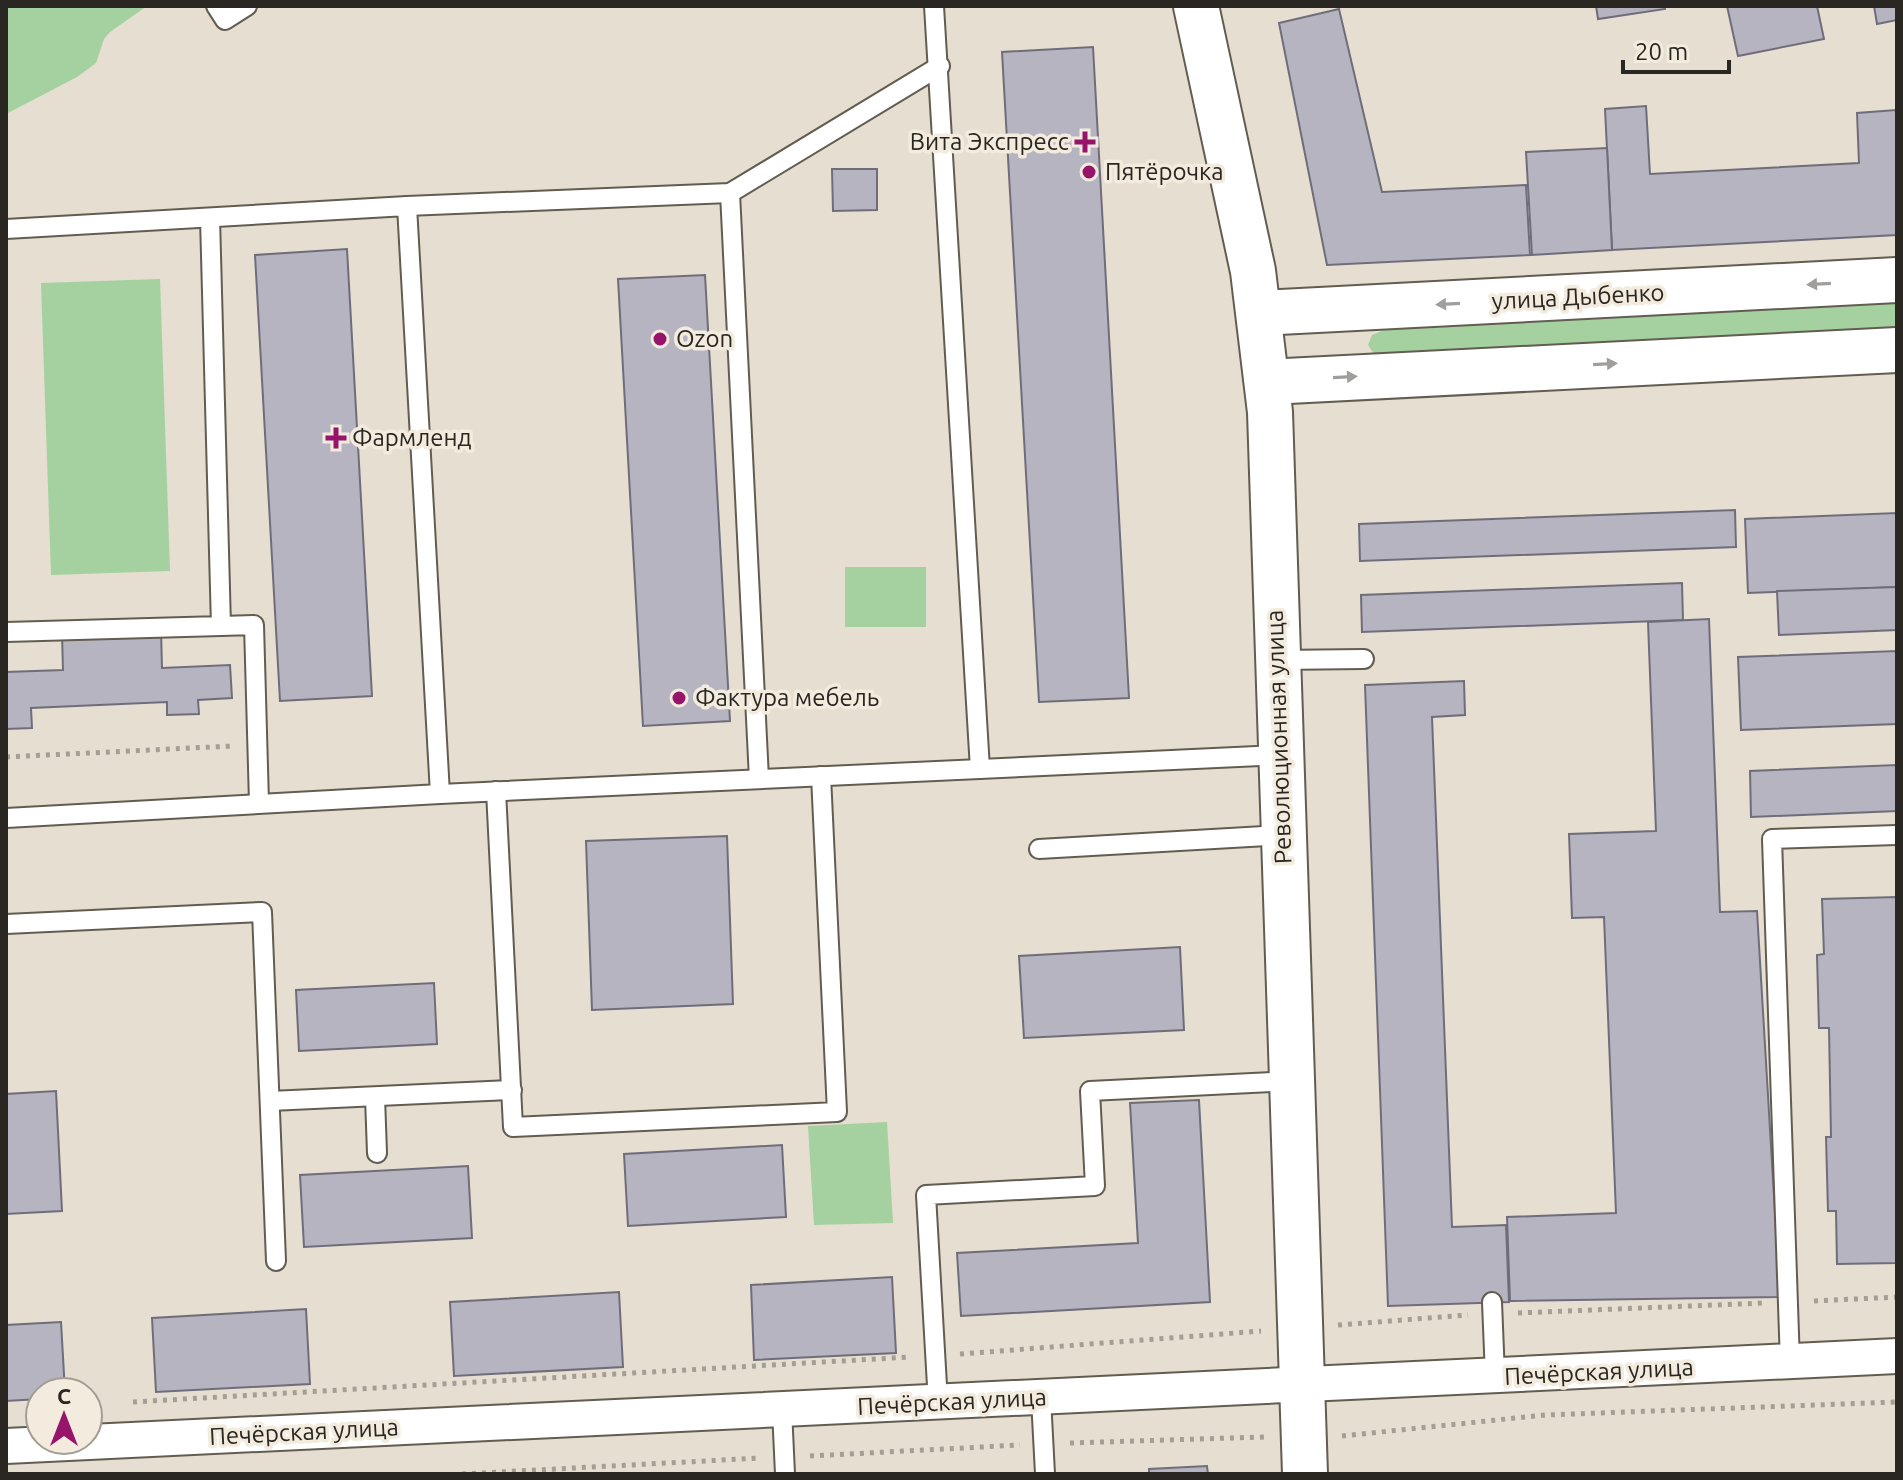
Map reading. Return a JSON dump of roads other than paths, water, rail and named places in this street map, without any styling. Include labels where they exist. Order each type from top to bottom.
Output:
[{"type":"main road","name":"Революционная улица","points":[[1196,6],[1253,271],[1267,382],[1304,1456]]},
{"type":"main road","name":"улица Дыбенко","points":[[1260,313],[1897,280]]},
{"type":"main road","points":[[1267,382],[1897,350]]},
{"type":"street","name":"Печёрская улица","points":[[6,1446],[1897,1356]]},
{"type":"lane","points":[[216,6],[225,20],[247,6]]},
{"type":"lane","points":[[934,6],[980,769]]},
{"type":"lane","points":[[6,229],[407,206],[730,193],[940,66]]},
{"type":"lane","points":[[730,193],[759,779]]},
{"type":"lane","points":[[407,206],[440,794]]},
{"type":"lane","points":[[210,218],[221,626]]},
{"type":"lane","points":[[6,632],[254,625],[259,803]]},
{"type":"lane","points":[[1277,660],[1364,659]]},
{"type":"lane","points":[[6,818],[496,791],[1280,755]]},
{"type":"lane","points":[[496,791],[513,1127],[837,1112],[821,776]]},
{"type":"lane","points":[[1039,849],[1283,835]]},
{"type":"lane","points":[[1790,1363],[1772,839],[1897,835]]},
{"type":"lane","points":[[6,924],[262,912],[276,1261]]},
{"type":"lane","points":[[938,1403],[926,1195],[1095,1186],[1090,1091],[1291,1081]]},
{"type":"lane","points":[[270,1101],[512,1090]]},
{"type":"lane","points":[[375,1097],[377,1153]]},
{"type":"lane","points":[[1493,1308],[1495,1376]]},
{"type":"lane","points":[[1041,1398],[1045,1474]]},
{"type":"lane","points":[[782,1410],[784,1466]]},
{"type":"place","name":"Вита Экспресс","points":[[1085,142]]},
{"type":"place","name":"Пятёрочка","points":[[1089,172]]},
{"type":"place","name":"Ozon","points":[[660,339]]},
{"type":"place","name":"Фармленд","points":[[336,438]]},
{"type":"place","name":"Фактура мебель","points":[[679,698]]}]
